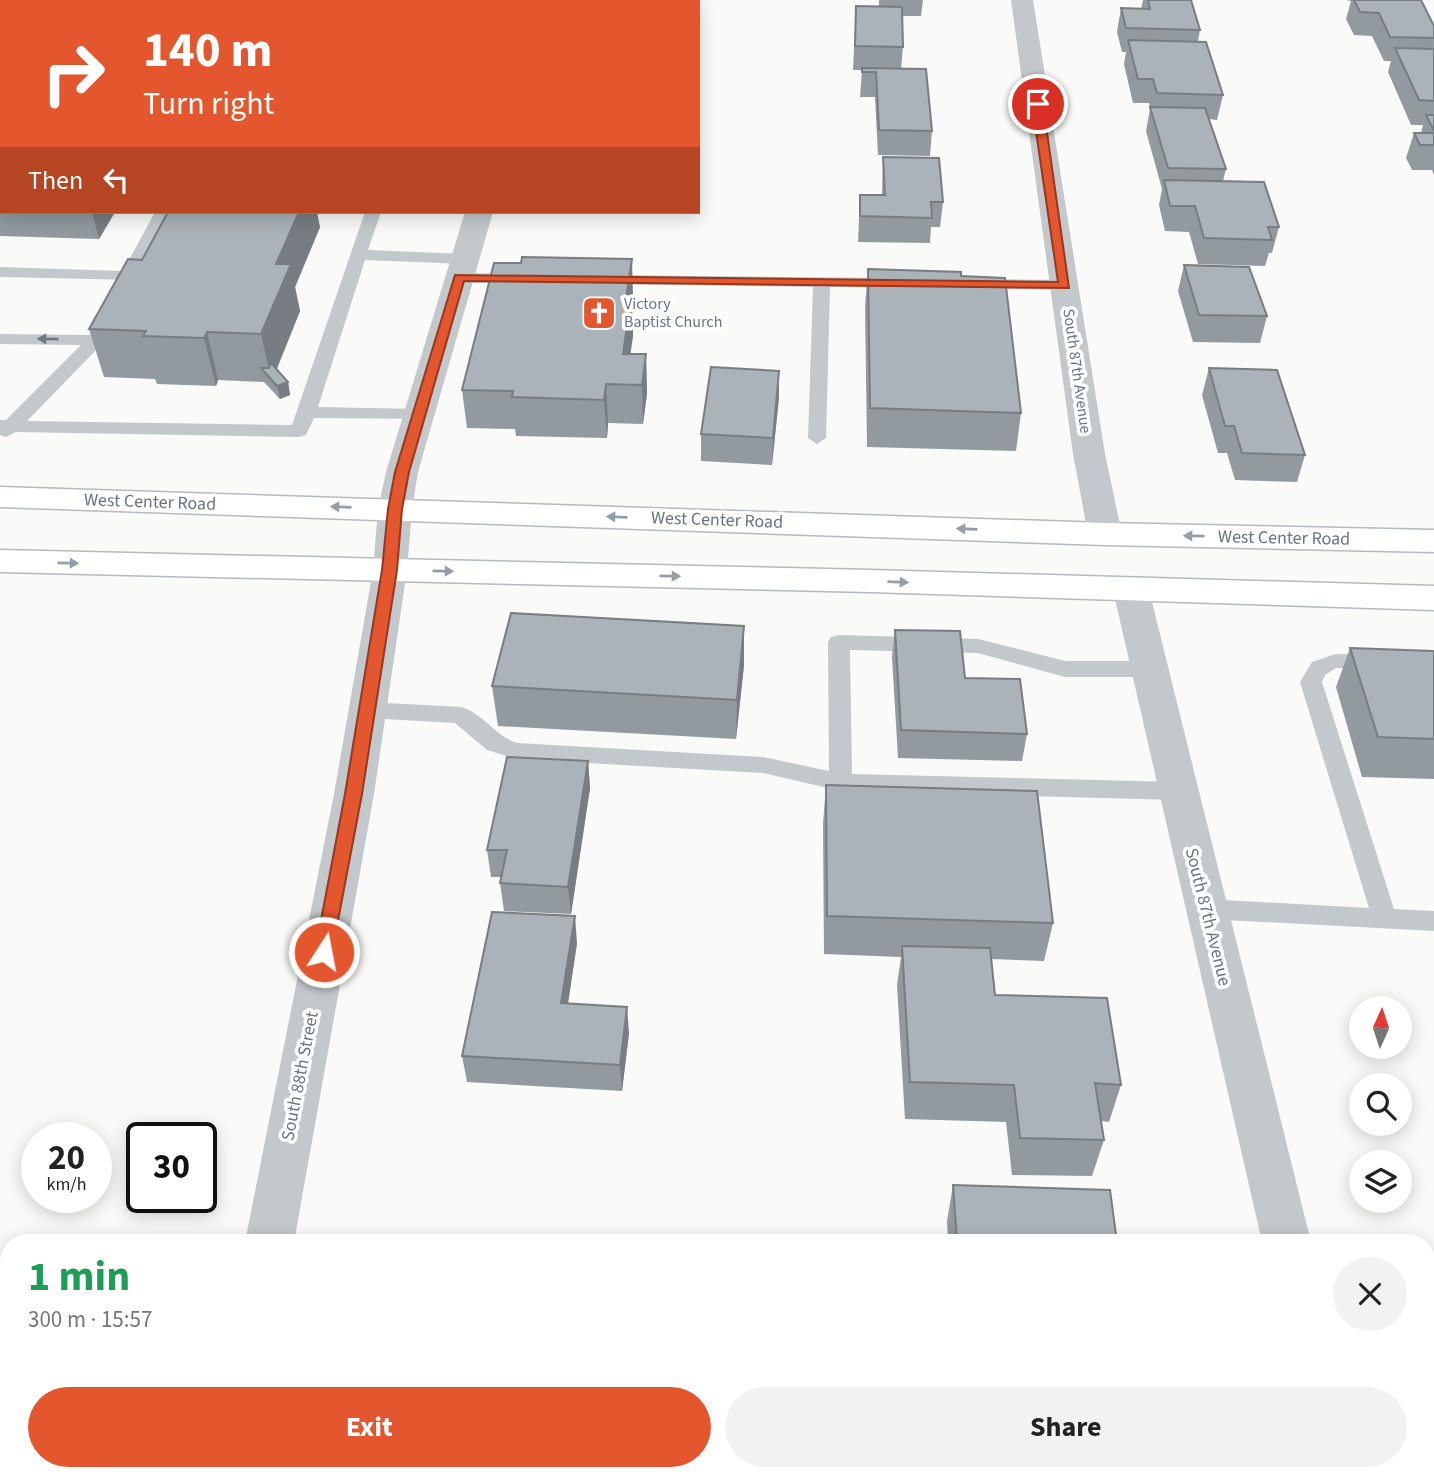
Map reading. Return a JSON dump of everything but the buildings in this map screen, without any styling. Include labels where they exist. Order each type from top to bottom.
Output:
[{"type":"main road","name":"West Center Road","points":[[0,497],[1105,534],[1434,541]]},
{"type":"main road","points":[[0,561],[885,581],[1434,598]]},
{"type":"street","name":"South 87th Avenue","points":[[1022,0],[1089,454],[1105,534]]},
{"type":"street","name":"South 88th Street","points":[[271,1234],[354,794],[390,570],[395,509],[418,415],[479,214]]},
{"type":"street","name":"South 87th Avenue","points":[[1131,590],[1285,1234]]},
{"type":"lane","points":[[4,431],[96,340],[162,214]]},
{"type":"lane","points":[[4,431],[299,432],[372,214]]},
{"type":"lane","points":[[358,255],[543,279]]},
{"type":"lane","points":[[0,272],[129,276]]},
{"type":"lane","points":[[585,279],[916,284]]},
{"type":"lane","points":[[817,438],[821,283]]},
{"type":"lane","points":[[957,284],[1064,285]]},
{"type":"lane","points":[[0,339],[96,340]]},
{"type":"lane","points":[[307,412],[418,415]]},
{"type":"lane","points":[[841,782],[838,642],[978,646],[1065,669],[1148,669]]},
{"type":"lane","points":[[1385,919],[1311,682],[1321,665],[1336,661],[1434,663]]},
{"type":"lane","points":[[367,710],[461,715],[495,744],[517,751],[763,765],[841,782],[1178,791]]},
{"type":"lane","points":[[1206,909],[1434,921]]},
{"type":"place","name":"Victory Baptist Church","points":[[599,313]]},
{"type":"route","points":[[324,952],[354,794],[390,570],[395,509],[402,472],[459,278],[1064,285],[1038,104]]}]
